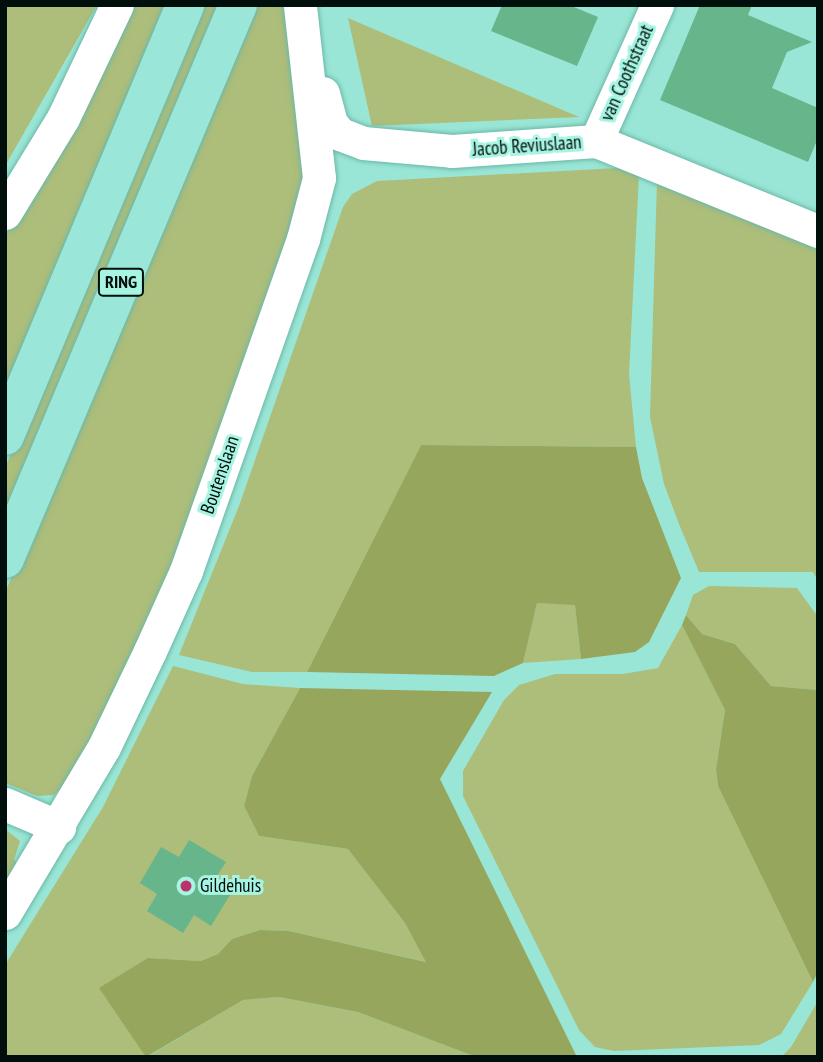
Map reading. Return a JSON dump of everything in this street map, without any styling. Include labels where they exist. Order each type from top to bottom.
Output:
[{"type":"main road","name":"RING","points":[[5,436],[185,5]]},
{"type":"main road","name":"RING","points":[[5,559],[238,5]]},
{"type":"street","points":[[5,213],[63,118],[117,5]]},
{"type":"street","name":"Boutenslaan","points":[[5,913],[59,827],[123,711],[186,571],[303,239],[319,178],[306,81],[310,65],[300,5]]},
{"type":"street","name":"van Coothstraat","points":[[596,141],[657,5]]},
{"type":"street","name":"Jacob Reviuslaan","points":[[310,65],[319,79],[331,123],[340,134],[363,144],[410,144],[452,151],[596,141],[818,231]]},
{"type":"street","points":[[5,804],[59,827]]},
{"type":"green space","points":[[5,5],[97,5],[5,166]]},
{"type":"green space","points":[[129,5],[170,5],[5,400],[5,236],[60,146]]},
{"type":"green space","points":[[199,5],[222,5],[5,523],[5,468]]},
{"type":"green space","points":[[252,5],[285,5],[309,184],[203,498],[112,709],[61,788],[54,795],[37,796],[5,783],[5,593]]},
{"type":"green space","points":[[348,18],[579,117],[372,126]]},
{"type":"green space","points":[[617,168],[639,174],[629,374],[636,447],[421,445],[307,672],[252,672],[179,655],[239,506],[343,207],[352,194],[377,181]]},
{"type":"green space","points":[[657,181],[818,248],[818,581],[813,572],[699,572],[679,524],[664,484],[650,417]]},
{"type":"green space","points":[[421,445],[636,447],[642,478],[681,578],[649,642],[635,652],[581,659],[575,605],[537,603],[523,663],[494,676],[307,672]]},
{"type":"green space","points":[[709,586],[797,588],[818,617],[818,690],[771,686],[735,644],[702,634],[686,615],[693,595]]},
{"type":"green space","points":[[537,603],[575,604],[581,659],[523,663]]},
{"type":"green space","points":[[686,615],[702,634],[735,644],[771,686],[818,690],[818,972],[813,982],[718,786],[716,769],[725,710],[682,625]]},
{"type":"green space","points":[[682,625],[725,710],[716,769],[718,786],[813,982],[781,1034],[759,1045],[614,1051],[595,1047],[579,1030],[463,796],[463,771],[504,700],[519,685],[555,674],[623,674],[658,668]]},
{"type":"green space","points":[[173,666],[243,684],[300,688],[252,776],[244,806],[259,836],[348,849],[405,923],[427,962],[289,931],[260,930],[232,939],[218,954],[199,961],[148,958],[146,1057],[5,1057],[5,965],[103,807]]},
{"type":"green space","points":[[300,688],[492,692],[440,779],[577,1057],[476,1057],[358,1012],[279,997],[243,1000],[146,1057],[99,988],[148,958],[200,961],[218,954],[232,939],[260,930],[289,931],[426,962],[405,923],[348,849],[259,836],[244,806],[252,776]]},
{"type":"green space","points":[[5,829],[20,841],[14,860],[20,865],[5,888]]},
{"type":"green space","points":[[279,997],[358,1012],[476,1057],[147,1057],[243,1000]]},
{"type":"green space","points":[[818,1001],[818,1057],[781,1057],[791,1047]]},
{"type":"building","points":[[502,5],[569,5],[598,17],[577,66],[491,31]]},
{"type":"building","points":[[700,5],[752,5],[748,15],[812,42],[787,52],[772,88],[818,108],[818,138],[808,162],[660,100]]},
{"type":"building","name":"Gildehuis","points":[[189,840],[226,862],[215,879],[233,890],[211,926],[194,915],[183,933],[147,911],[157,894],[140,883],[161,847],[179,857]]},
{"type":"place","name":"Gildehuis","points":[[186,886]]}]
